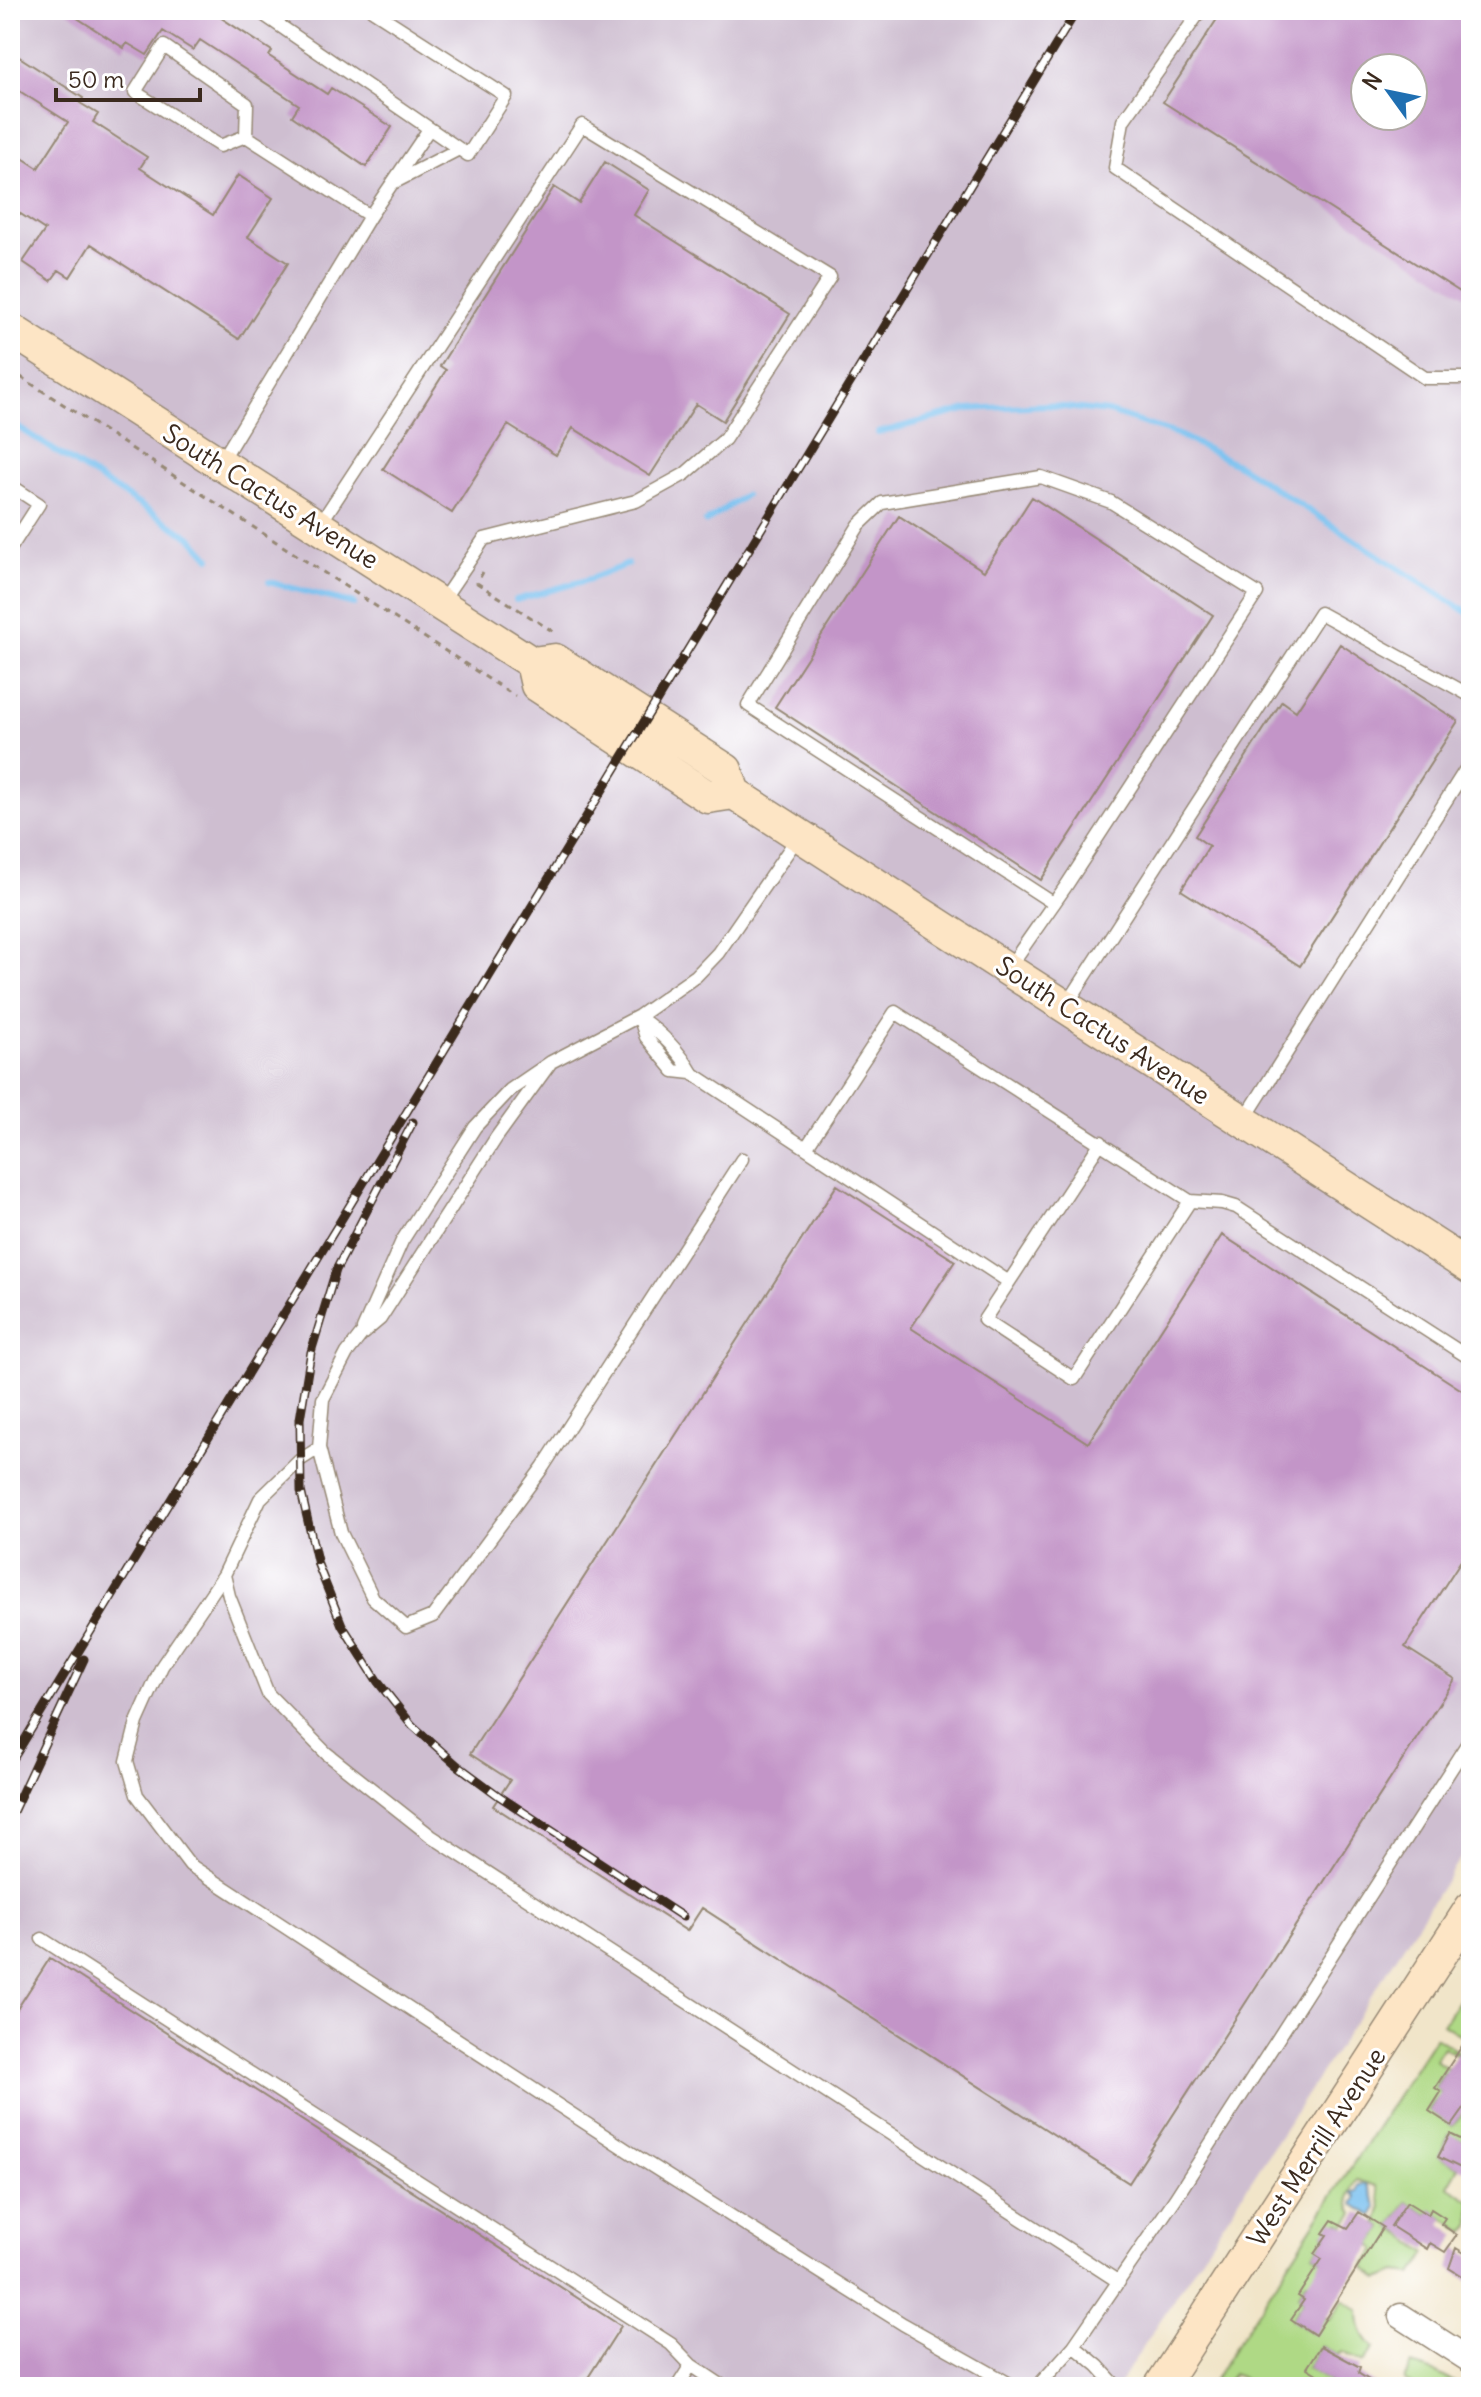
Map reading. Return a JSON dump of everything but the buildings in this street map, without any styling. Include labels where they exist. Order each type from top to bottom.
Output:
[{"type":"main road","name":"South Cactus Avenue","points":[[10,329],[532,663],[555,660],[726,770],[734,793],[1471,1268]]},
{"type":"main road","name":"West Merrill Avenue","points":[[1160,2387],[1471,1908]]},
{"type":"street","points":[[1401,2316],[1471,2361]]},
{"type":"lane","points":[[257,10],[468,155],[506,96],[372,10]]},
{"type":"lane","points":[[1201,10],[1123,121],[1115,168],[1425,378],[1471,378]]},
{"type":"lane","points":[[164,46],[247,104],[246,136],[220,146],[135,92],[164,46]]},
{"type":"lane","points":[[318,527],[582,125],[830,277],[725,439],[685,474],[636,501],[484,539],[440,604]]},
{"type":"lane","points":[[219,464],[370,216],[429,129]]},
{"type":"lane","points":[[246,136],[370,216]]},
{"type":"lane","points":[[391,185],[459,149]]},
{"type":"lane","points":[[1008,969],[1053,903],[1257,593],[1111,502],[1041,477],[882,503],[859,525],[748,705],[1053,903]]},
{"type":"lane","points":[[10,485],[39,504],[10,549]]},
{"type":"lane","points":[[1066,1006],[1320,613],[1471,696]]},
{"type":"lane","points":[[1243,1121],[1471,761]]},
{"type":"lane","points":[[361,1335],[402,1241],[475,1127],[510,1090],[551,1062],[639,1016],[696,976],[718,953],[799,834]]},
{"type":"lane","points":[[806,1148],[895,1012],[1190,1201],[1236,1207],[1471,1359]]},
{"type":"lane","points":[[639,1016],[646,1037],[674,1071],[692,1073],[1009,1282]]},
{"type":"lane","points":[[551,1062],[496,1138],[380,1319],[361,1335],[347,1353],[323,1399],[319,1448],[341,1533],[373,1598],[406,1627],[433,1616],[543,1467],[742,1159]]},
{"type":"lane","points":[[1101,1142],[984,1320],[1074,1379],[1190,1201]]},
{"type":"lane","points":[[319,1448],[300,1460],[260,1499],[224,1575],[162,1666],[137,1722],[127,1761],[137,1795],[190,1865],[639,2158],[903,2324],[1015,2387]]},
{"type":"lane","points":[[224,1575],[229,1596],[268,1694],[326,1753],[431,1836],[1119,2282]]},
{"type":"lane","points":[[1037,2387],[1074,2346],[1175,2199],[1471,1738]]},
{"type":"lane","points":[[42,1939],[671,2344],[691,2365],[724,2387]]},
{"type":"lane","points":[[1074,2346],[1117,2387]]},
{"type":"lane","points":[[677,2387],[691,2365]]},
{"type":"path","points":[[10,370],[518,698]]},
{"type":"shaded area","points":[[10,10],[1471,10],[1471,1842],[1117,2387],[10,2387]]},
{"type":"green space","points":[[1471,1981],[1471,2026],[1463,2037],[1443,2024]]},
{"type":"green space","points":[[1435,2037],[1471,2060],[1443,2047],[1435,2060],[1454,2072],[1451,2076],[1444,2073],[1435,2087],[1441,2092],[1429,2110],[1452,2126],[1471,2104],[1469,2143],[1449,2135],[1439,2157],[1459,2167],[1448,2186],[1471,2201],[1471,2226],[1465,2232],[1432,2210],[1428,2215],[1407,2202],[1391,2226],[1427,2253],[1413,2274],[1396,2272],[1379,2279],[1364,2267],[1376,2249],[1371,2245],[1383,2227],[1377,2223],[1382,2206],[1377,2186],[1357,2180],[1350,2196],[1354,2213],[1345,2226],[1340,2223],[1324,2233],[1327,2235],[1314,2254],[1335,2268],[1314,2284],[1307,2281],[1298,2295],[1304,2300],[1291,2319],[1311,2333],[1323,2317],[1330,2319],[1343,2300],[1359,2310],[1362,2331],[1374,2348],[1363,2363],[1343,2352],[1337,2355],[1321,2346],[1307,2368],[1330,2382],[1326,2387],[1262,2387],[1233,2374],[1223,2387],[1209,2387]]},
{"type":"green space","points":[[1411,2365],[1464,2387],[1415,2387],[1404,2380]]},
{"type":"water","points":[[1367,2184],[1377,2207],[1372,2216],[1354,2204],[1357,2198],[1353,2193],[1358,2192],[1359,2185]]},
{"type":"waterway","points":[[878,433],[968,409],[1046,405],[1108,412],[1177,434],[1240,466],[1471,615]]},
{"type":"waterway","points":[[10,422],[193,539],[210,558]]},
{"type":"waterway","points":[[706,522],[745,495]]},
{"type":"waterway","points":[[516,600],[590,579],[628,564]]},
{"type":"waterway","points":[[269,582],[354,604]]},
{"type":"railway","points":[[10,1764],[1077,10]]},
{"type":"railway","points":[[413,1122],[336,1270],[311,1352],[300,1419],[301,1491],[318,1565],[342,1625],[378,1682],[412,1725],[457,1765],[499,1796],[683,1917]]},
{"type":"railway","points":[[10,1818],[84,1659]]}]
